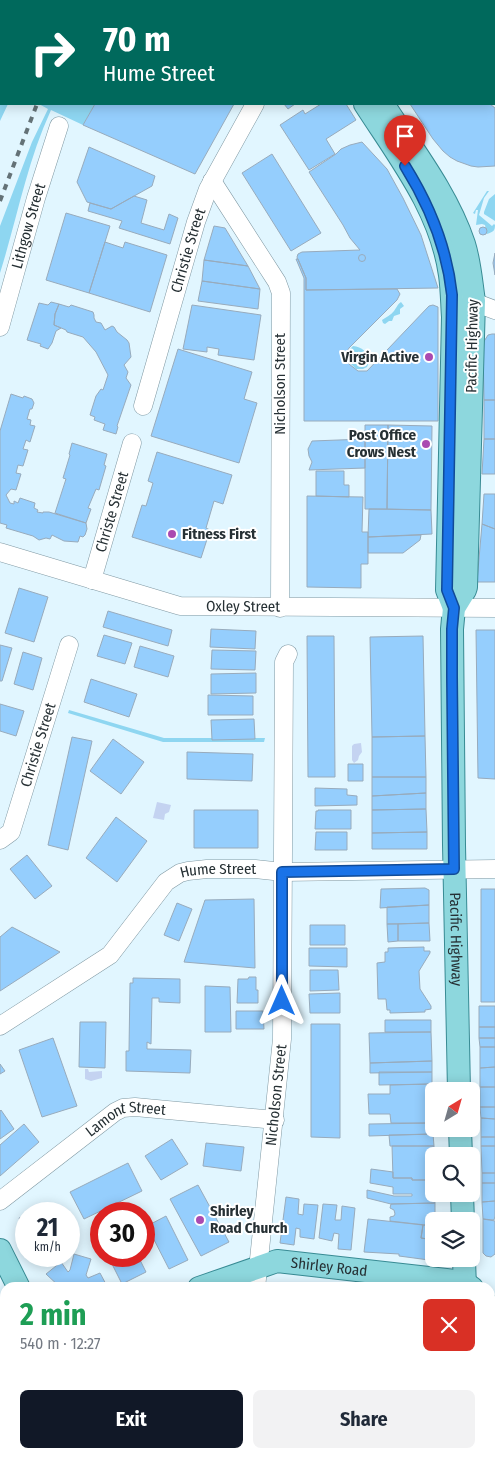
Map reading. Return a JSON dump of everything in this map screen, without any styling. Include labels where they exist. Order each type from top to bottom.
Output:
[{"type":"main road","name":"Pacific Highway","points":[[366,105],[415,182],[430,211],[443,246],[450,273],[452,295],[447,590],[454,608]]},
{"type":"main road","name":"Pacific Highway","points":[[384,105],[435,184],[457,228],[464,245],[474,301],[466,587],[454,608],[452,629],[454,869],[459,1082]]},
{"type":"main road","points":[[0,1250],[16,1282]]},
{"type":"main road","name":"Shirley Road","points":[[231,1282],[257,1277],[277,1261],[457,1282]]},
{"type":"main road","points":[[465,1267],[467,1282]]},
{"type":"street","name":"Christie Street","points":[[143,406],[196,222],[212,181],[254,105]]},
{"type":"street","name":"Lithgow Street","points":[[0,327],[36,198],[59,126]]},
{"type":"street","name":"Nicholson Street","points":[[212,181],[277,282],[281,293],[280,608]]},
{"type":"street","points":[[452,295],[474,301],[495,310]]},
{"type":"street","name":"Christe Street","points":[[92,580],[132,444]]},
{"type":"street","name":"Oxley Street","points":[[0,552],[180,606],[495,608]]},
{"type":"street","name":"Christie Street","points":[[0,840],[11,832],[69,645]]},
{"type":"street","name":"Nicholson Street","points":[[257,1277],[282,1039],[284,662],[288,654]]},
{"type":"street","name":"Hume Street","points":[[0,1026],[110,955],[166,882],[180,873],[207,869],[282,872],[495,869]]},
{"type":"street","name":"Lamont Street","points":[[0,1201],[115,1112],[123,1108],[135,1107],[274,1120]]},
{"type":"shaded area","points":[[0,105],[8,105],[0,121]]},
{"type":"shaded area","points":[[41,105],[94,105],[83,125],[51,110],[35,150],[0,273],[0,226],[32,142],[48,109]]},
{"type":"shaded area","points":[[487,191],[489,191],[484,198],[479,215],[492,226],[494,224],[495,229],[487,234],[485,225],[476,225],[478,210],[476,210],[475,214],[473,213]]},
{"type":"shaded area","points":[[495,194],[495,221],[484,214],[484,212],[489,199]]},
{"type":"shaded area","points":[[401,302],[404,306],[400,309],[400,314],[394,316],[392,321],[383,323],[382,320],[393,312]]},
{"type":"shaded area","points":[[353,346],[364,350],[368,356],[367,367],[356,369],[348,361],[348,351]]},
{"type":"shaded area","points":[[69,710],[164,738],[265,738],[264,742],[163,742],[68,713]]},
{"type":"shaded area","points":[[361,743],[362,752],[354,763],[352,760],[352,746]]},
{"type":"shaded area","points":[[157,802],[171,805],[169,812],[165,814],[164,820],[153,818]]},
{"type":"shaded area","points":[[85,1069],[88,1069],[89,1072],[102,1071],[102,1078],[91,1081],[85,1079]]},
{"type":"building","points":[[94,105],[233,105],[195,174],[83,125]]},
{"type":"building","points":[[285,105],[294,105],[288,109]]},
{"type":"building","points":[[319,105],[347,105],[356,120],[326,139],[335,154],[309,170],[280,125],[303,110],[305,114]]},
{"type":"building","points":[[411,105],[491,105],[495,108],[495,166],[478,167],[457,161],[443,151]]},
{"type":"building","points":[[362,142],[387,169],[403,198],[421,235],[438,288],[306,290],[306,278],[297,257],[298,254],[302,252],[360,250],[350,238],[309,172],[341,149]]},
{"type":"building","points":[[89,147],[155,176],[152,186],[111,209],[87,202],[77,182]]},
{"type":"building","points":[[272,154],[321,233],[291,251],[242,173]]},
{"type":"building","points":[[134,196],[147,200],[141,223],[164,230],[169,214],[178,218],[170,244],[119,228],[122,221],[88,211],[90,203],[111,209]]},
{"type":"building","points":[[66,213],[110,226],[89,293],[46,280]]},
{"type":"building","points":[[214,226],[225,228],[248,266],[204,260]]},
{"type":"building","points":[[483,227],[487,231],[483,235],[479,231]]},
{"type":"building","points":[[105,242],[123,248],[125,242],[167,255],[150,312],[89,293]]},
{"type":"building","points":[[495,253],[495,275],[493,263]]},
{"type":"building","points":[[362,254],[366,258],[362,262],[358,258]]},
{"type":"building","points":[[296,259],[298,259],[306,278],[306,290],[397,289],[400,294],[397,300],[349,348],[345,356],[349,364],[358,371],[367,371],[429,306],[438,307],[438,421],[304,421],[304,278]]},
{"type":"building","points":[[204,260],[248,266],[260,289],[202,281]]},
{"type":"building","points":[[202,281],[260,289],[258,309],[198,301]]},
{"type":"building","points":[[51,302],[59,304],[55,314],[54,325],[61,328],[56,331],[48,349],[40,346],[41,344],[27,340],[39,303],[48,305]]},
{"type":"building","points":[[59,304],[69,307],[71,305],[93,312],[96,322],[101,323],[105,330],[112,326],[114,327],[129,343],[131,357],[124,365],[128,372],[126,378],[131,385],[116,434],[103,430],[105,424],[94,420],[95,417],[90,415],[96,396],[101,389],[103,390],[108,375],[96,352],[83,337],[54,325],[55,314]]},
{"type":"building","points":[[192,305],[261,315],[254,360],[218,355],[219,349],[207,347],[207,352],[183,349]]},
{"type":"building","points":[[495,334],[495,400],[484,400],[483,343],[488,335]]},
{"type":"building","points":[[178,349],[252,372],[244,399],[257,403],[239,463],[151,436]]},
{"type":"building","points":[[11,394],[32,399],[34,403],[27,419],[31,420],[30,425],[35,426],[30,442],[26,440],[23,449],[28,450],[23,466],[18,465],[16,473],[21,474],[16,490],[11,489],[6,495],[10,503],[14,504],[14,501],[18,503],[20,498],[35,503],[34,508],[38,510],[37,512],[49,512],[86,523],[85,535],[83,537],[80,536],[78,542],[64,541],[52,535],[50,539],[39,540],[33,536],[6,528],[7,525],[0,523],[0,431]]},
{"type":"building","points":[[484,400],[495,400],[495,439],[484,439]]},
{"type":"building","points":[[365,425],[388,425],[387,509],[365,509]]},
{"type":"building","points":[[388,425],[432,426],[431,510],[387,509]]},
{"type":"building","points":[[365,439],[365,468],[309,470],[312,462],[308,449],[312,441]]},
{"type":"building","points":[[484,439],[495,439],[495,474],[482,474]]},
{"type":"building","points":[[72,443],[107,454],[104,465],[106,466],[99,490],[96,489],[88,508],[91,509],[86,523],[55,513],[66,479],[63,478]]},
{"type":"building","points":[[157,452],[232,475],[223,504],[214,501],[206,528],[210,530],[201,558],[132,537],[142,505],[146,506],[153,483],[148,481]]},
{"type":"building","points":[[316,471],[344,471],[344,485],[349,485],[349,497],[316,496]]},
{"type":"building","points":[[484,494],[495,494],[495,529],[482,524]]},
{"type":"building","points":[[307,496],[363,497],[362,532],[368,532],[368,564],[361,564],[361,588],[307,587]]},
{"type":"building","points":[[369,509],[431,510],[432,534],[368,537]]},
{"type":"building","points":[[482,524],[495,529],[495,582],[477,582]]},
{"type":"building","points":[[421,535],[420,540],[403,553],[368,553],[368,537]]},
{"type":"building","points":[[19,588],[48,597],[34,642],[5,633]]},
{"type":"building","points":[[108,611],[172,630],[168,646],[103,627]]},
{"type":"building","points":[[211,629],[256,631],[255,649],[210,647]]},
{"type":"building","points":[[476,630],[495,630],[495,779],[478,778]]},
{"type":"building","points":[[104,635],[132,643],[125,664],[97,656]]},
{"type":"building","points":[[307,636],[334,636],[335,777],[308,777]]},
{"type":"building","points":[[423,636],[425,736],[372,737],[370,637]]},
{"type":"building","points":[[0,645],[12,648],[2,681],[0,681]]},
{"type":"building","points":[[140,646],[174,656],[168,677],[134,667]]},
{"type":"building","points":[[212,650],[256,651],[255,670],[211,669]]},
{"type":"building","points":[[23,652],[42,658],[33,690],[14,684]]},
{"type":"building","points":[[256,673],[256,693],[211,694],[211,674]]},
{"type":"building","points":[[91,679],[137,694],[129,717],[84,702]]},
{"type":"building","points":[[208,695],[253,696],[253,715],[208,715]]},
{"type":"building","points":[[0,704],[24,711],[16,736],[0,731]]},
{"type":"building","points":[[254,719],[255,739],[212,740],[211,720]]},
{"type":"building","points":[[425,736],[426,777],[372,777],[372,737]]},
{"type":"building","points":[[72,737],[92,741],[68,850],[48,845]]},
{"type":"building","points":[[113,739],[144,762],[121,794],[90,771]]},
{"type":"building","points":[[187,752],[253,754],[252,781],[187,779]]},
{"type":"building","points":[[348,764],[363,764],[363,781],[348,781]]},
{"type":"building","points":[[372,777],[426,777],[426,793],[372,796]]},
{"type":"building","points":[[315,788],[347,789],[347,795],[357,796],[357,805],[315,806]]},
{"type":"building","points":[[426,793],[426,809],[372,810],[372,796]]},
{"type":"building","points":[[426,809],[427,832],[372,833],[372,810]]},
{"type":"building","points":[[194,810],[258,810],[258,848],[194,848]]},
{"type":"building","points":[[351,810],[351,829],[315,829],[316,811]]},
{"type":"building","points":[[116,817],[147,841],[117,882],[86,858]]},
{"type":"building","points":[[316,832],[347,832],[347,850],[315,850]]},
{"type":"building","points":[[427,832],[427,849],[372,849],[372,833]]},
{"type":"building","points":[[27,855],[52,886],[35,899],[10,869]]},
{"type":"building","points":[[425,888],[429,890],[429,905],[380,908],[381,889]]},
{"type":"building","points":[[481,889],[495,889],[495,1002],[481,1002]]},
{"type":"building","points":[[254,899],[255,968],[184,962],[205,900]]},
{"type":"building","points":[[177,903],[192,909],[179,941],[164,935]]},
{"type":"building","points":[[429,905],[429,923],[387,924],[387,907]]},
{"type":"building","points":[[429,923],[430,941],[398,941],[398,924]]},
{"type":"building","points":[[387,924],[398,924],[398,941],[388,942]]},
{"type":"building","points":[[310,925],[345,925],[345,945],[310,945]]},
{"type":"building","points":[[12,927],[60,952],[0,991],[0,937]]},
{"type":"building","points":[[424,947],[424,951],[430,951],[430,953],[419,971],[420,989],[431,1009],[425,1010],[425,1012],[390,1013],[390,1010],[387,1010],[386,999],[378,999],[377,963],[385,962],[385,952],[388,952],[388,948]]},
{"type":"building","points":[[309,948],[347,948],[347,967],[309,966]]},
{"type":"building","points":[[310,970],[338,970],[339,990],[310,991]]},
{"type":"building","points":[[249,977],[256,977],[258,1003],[237,1003],[238,979],[248,979]]},
{"type":"building","points":[[133,978],[180,979],[180,1003],[159,1002],[159,998],[152,998],[151,1044],[147,1042],[147,1049],[191,1050],[190,1073],[126,1071],[126,1051],[129,1051],[130,983],[133,983]]},
{"type":"building","points":[[205,986],[230,987],[231,1032],[205,1032]]},
{"type":"building","points":[[340,993],[340,1013],[310,1013],[309,994]]},
{"type":"building","points":[[479,1006],[495,1006],[495,1027],[479,1027]]},
{"type":"building","points":[[236,1011],[263,1011],[264,1029],[236,1029]]},
{"type":"building","points":[[385,1020],[431,1020],[431,1032],[385,1032]]},
{"type":"building","points":[[80,1022],[106,1022],[105,1068],[79,1067]]},
{"type":"building","points":[[311,1024],[340,1024],[340,1138],[311,1137]]},
{"type":"building","points":[[479,1027],[495,1027],[495,1038],[479,1038]]},
{"type":"building","points":[[431,1032],[432,1061],[370,1063],[369,1033]]},
{"type":"building","points":[[53,1038],[77,1106],[42,1117],[19,1050]]},
{"type":"building","points":[[479,1038],[495,1038],[495,1047],[480,1047]]},
{"type":"building","points":[[480,1047],[495,1047],[495,1067],[480,1068]]},
{"type":"building","points":[[432,1061],[432,1072],[370,1073],[370,1063]]},
{"type":"building","points":[[0,1064],[5,1071],[0,1074]]},
{"type":"building","points":[[495,1067],[495,1087],[480,1087],[480,1068]]},
{"type":"building","points":[[379,1072],[432,1072],[432,1082],[425,1082],[425,1084],[379,1085]]},
{"type":"building","points":[[425,1084],[425,1123],[391,1123],[390,1114],[369,1114],[368,1094],[390,1094],[390,1085]]},
{"type":"building","points":[[480,1087],[495,1087],[495,1107],[480,1107]]},
{"type":"building","points":[[480,1107],[495,1107],[495,1119],[481,1118]]},
{"type":"building","points":[[0,1111],[14,1129],[0,1139]]},
{"type":"building","points":[[481,1118],[495,1119],[495,1137],[481,1137]]},
{"type":"building","points":[[425,1123],[425,1134],[369,1136],[369,1124]]},
{"type":"building","points":[[24,1124],[39,1142],[0,1176],[0,1145]]},
{"type":"building","points":[[425,1134],[425,1138],[433,1138],[434,1146],[390,1146],[389,1135]]},
{"type":"building","points":[[481,1137],[495,1137],[495,1146],[481,1146]]},
{"type":"building","points":[[172,1139],[188,1164],[161,1180],[145,1156]]},
{"type":"building","points":[[206,1143],[244,1147],[241,1171],[203,1166]]},
{"type":"building","points":[[392,1146],[434,1146],[425,1147],[425,1180],[393,1178]]},
{"type":"building","points":[[481,1146],[495,1146],[495,1173],[482,1173]]},
{"type":"building","points":[[128,1163],[142,1191],[119,1202],[90,1202],[90,1216],[84,1219],[80,1211],[80,1202],[75,1202],[70,1192]]},
{"type":"building","points":[[371,1169],[393,1172],[393,1178],[425,1180],[425,1202],[435,1203],[391,1204],[367,1198],[367,1190],[394,1196],[412,1196],[412,1194],[393,1194],[393,1187],[370,1183]]},
{"type":"building","points":[[482,1173],[495,1173],[495,1183],[482,1183]]},
{"type":"building","points":[[482,1183],[495,1183],[495,1201],[482,1202]]},
{"type":"building","name":"Shirley Road Church","points":[[198,1185],[229,1242],[201,1256],[170,1199]]},
{"type":"building","points":[[286,1197],[299,1199],[298,1214],[303,1215],[304,1204],[318,1205],[314,1239],[300,1237],[300,1229],[296,1228],[294,1245],[280,1243]]},
{"type":"building","points":[[495,1201],[494,1220],[483,1219],[482,1202]]},
{"type":"building","points":[[435,1203],[435,1212],[425,1212],[425,1225],[390,1221],[390,1217],[395,1214],[394,1210],[390,1208],[391,1204]]},
{"type":"building","points":[[323,1204],[337,1205],[335,1220],[341,1220],[342,1206],[355,1208],[351,1250],[338,1249],[339,1234],[334,1233],[332,1241],[319,1238]]},
{"type":"building","points":[[166,1216],[188,1260],[169,1269],[155,1242],[155,1222]]},
{"type":"building","points":[[368,1219],[423,1225],[421,1238],[425,1239],[425,1259],[399,1256],[399,1254],[364,1252]]},
{"type":"building","points":[[483,1219],[495,1221],[495,1254],[491,1257],[483,1253]]},
{"type":"building","points":[[423,1225],[425,1225],[425,1239],[421,1238]]},
{"type":"building","points":[[80,1256],[90,1259],[86,1275],[88,1278],[100,1273],[105,1282],[55,1282],[46,1274],[55,1267],[64,1267],[68,1272],[71,1267],[80,1267]]},
{"type":"building","points":[[114,1267],[144,1267],[146,1272],[126,1282],[121,1282]]},
{"type":"railway","points":[[0,201],[37,105]]},
{"type":"place","name":"Virgin Active","points":[[429,357]]},
{"type":"place","name":"Post Office Crows Nest","points":[[426,444]]},
{"type":"place","name":"Fitness First","points":[[172,534]]},
{"type":"place","name":"Shirley Road Church","points":[[200,1220]]},
{"type":"route","points":[[282,1001],[282,872],[454,869],[452,677],[454,608],[447,590],[452,295],[450,273],[435,223],[424,198],[405,166]]}]
